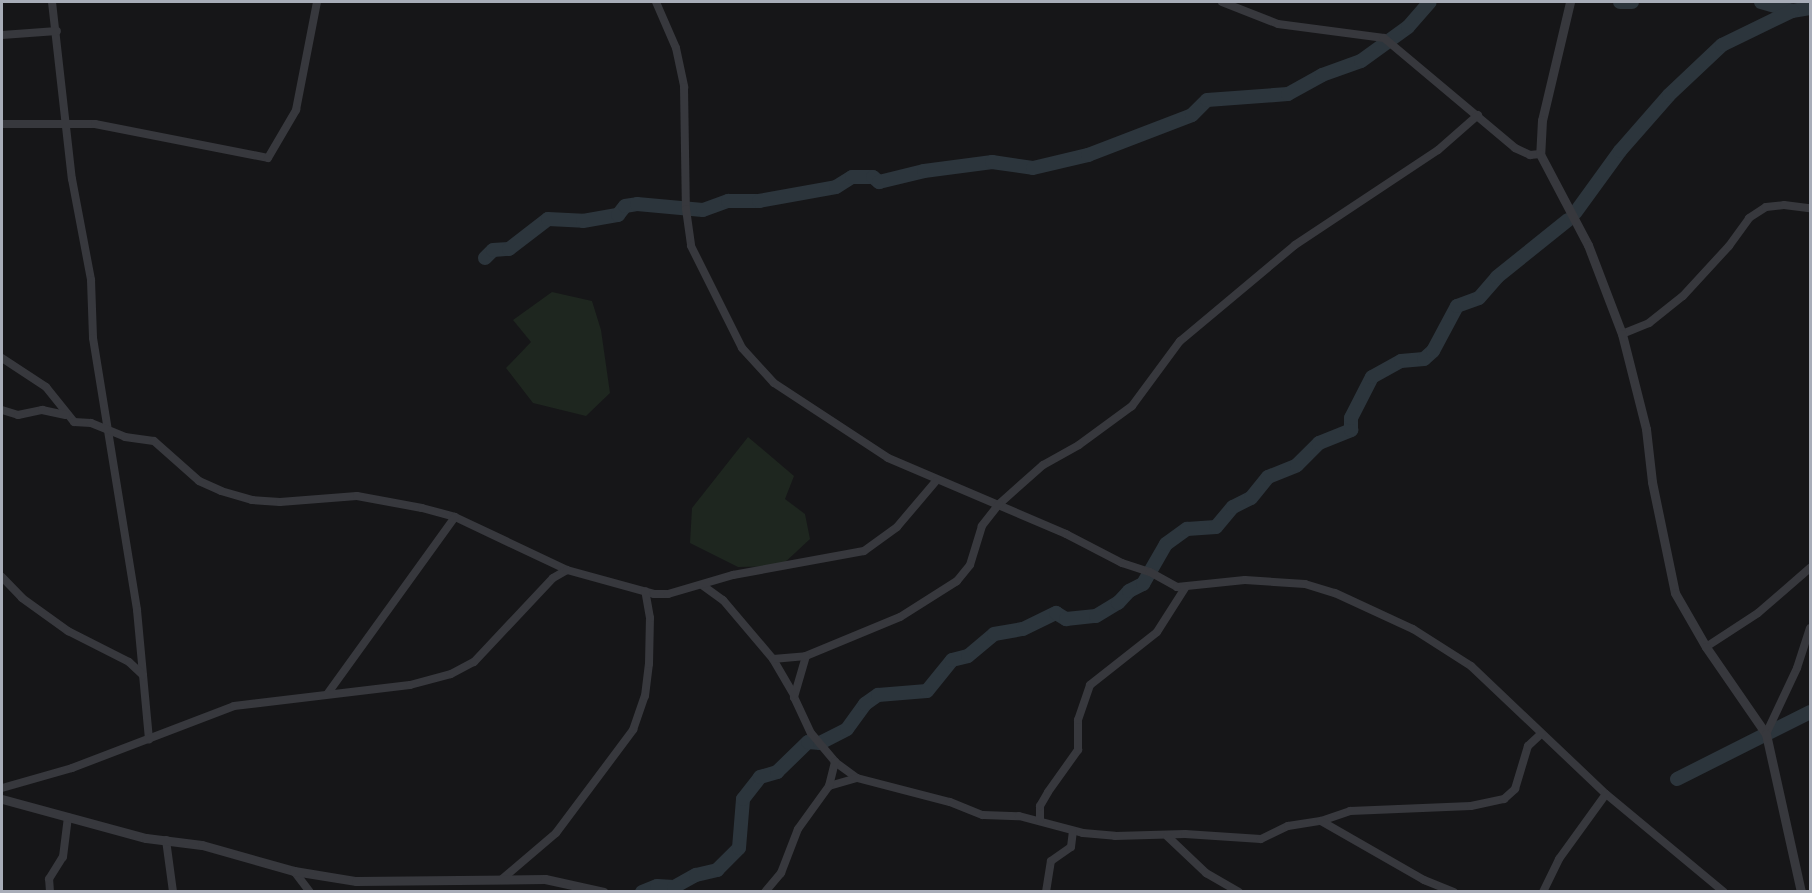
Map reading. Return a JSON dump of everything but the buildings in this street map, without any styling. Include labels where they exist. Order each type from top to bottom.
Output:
[{"type":"street","points":[[52,2],[66,124],[91,280],[92,330],[137,610],[149,739]]},
{"type":"street","points":[[2,124],[66,124],[118,128],[268,158],[296,110],[316,2]]},
{"type":"street","points":[[656,2],[676,48],[684,87],[686,209],[692,246],[741,348],[764,375],[873,450],[936,481],[999,504],[1185,588],[1270,579],[1335,593],[1413,629],[1471,666],[1606,794],[1724,891]]},
{"type":"street","points":[[1222,2],[1278,24],[1384,38],[1515,148],[1530,155],[1540,154]]},
{"type":"street","points":[[1570,2],[1542,120],[1540,154],[1588,245],[1623,333],[1646,429],[1667,570],[1675,593],[1706,647],[1766,734],[1801,891]]},
{"type":"street","points":[[2,35],[57,31]]},
{"type":"street","points":[[773,659],[806,656],[900,617],[957,581],[970,565],[982,526],[999,504],[1043,465],[1078,445],[1132,405],[1180,341],[1295,245],[1438,150],[1478,115]]},
{"type":"street","points":[[1623,333],[1649,323],[1683,296],[1729,246],[1749,218],[1766,207],[1784,204],[1810,208]]},
{"type":"street","points":[[2,358],[46,387],[59,399],[65,415]]},
{"type":"street","points":[[2,410],[18,415],[42,410],[65,415],[108,432],[154,441],[199,481],[244,498],[280,502],[357,496],[455,517],[567,570],[645,591],[668,594],[823,556],[864,551],[897,527],[936,481]]},
{"type":"street","points":[[328,693],[455,517]]},
{"type":"street","points":[[1706,647],[1758,614],[1810,568]]},
{"type":"street","points":[[2,788],[72,768],[234,706],[424,683],[464,668],[484,653],[553,578],[567,570]]},
{"type":"street","points":[[2,577],[22,598],[68,632],[121,657],[143,675]]},
{"type":"street","points":[[702,585],[723,600],[773,659],[794,695],[805,725],[835,762],[857,778],[950,802],[983,815],[1040,820],[1073,831],[1261,839],[1287,826],[1321,821],[1350,811],[1472,806],[1511,796],[1528,746],[1541,734]]},
{"type":"street","points":[[1040,820],[1040,806],[1078,750],[1078,720],[1090,685],[1157,632],[1185,588]]},
{"type":"street","points":[[502,879],[556,833],[633,730],[645,696],[649,664],[650,618],[645,591]]},
{"type":"street","points":[[1766,734],[1797,668],[1810,628]]},
{"type":"street","points":[[794,695],[806,656]]},
{"type":"street","points":[[765,891],[781,873],[798,830],[829,786],[835,762]]},
{"type":"street","points":[[829,786],[857,778]]},
{"type":"street","points":[[1543,891],[1559,859],[1606,794]]},
{"type":"street","points":[[2,799],[166,840],[202,845],[294,871],[373,883],[456,877],[545,879],[604,891]]},
{"type":"street","points":[[50,891],[49,879],[63,857],[68,817]]},
{"type":"street","points":[[1321,821],[1424,880],[1454,891]]},
{"type":"street","points":[[1046,891],[1051,861],[1071,848],[1073,831]]},
{"type":"street","points":[[1167,836],[1206,873],[1239,891]]},
{"type":"street","points":[[166,840],[173,891]]},
{"type":"street","points":[[294,871],[310,891]]},
{"type":"shaded area","points":[[552,292],[592,301],[601,330],[610,393],[586,416],[533,403],[506,368],[531,342],[513,320]]},
{"type":"shaded area","points":[[748,437],[794,476],[785,499],[805,514],[810,539],[781,566],[738,567],[690,543],[692,508]]},
{"type":"waterway","points":[[485,258],[493,250],[509,249],[548,219],[583,221],[618,215],[625,206],[637,204],[703,210],[728,201],[759,201],[836,187],[852,177],[873,177],[879,182],[924,171],[992,162],[1033,168],[1088,155],[1192,115],[1207,100],[1288,94],[1322,75],[1361,61],[1408,27],[1430,2]]},
{"type":"waterway","points":[[1620,2],[1632,2]]},
{"type":"waterway","points":[[1761,2],[1792,11],[1810,8]]},
{"type":"waterway","points":[[1575,213],[1620,151],[1669,95],[1722,45],[1792,11]]},
{"type":"waterway","points":[[642,892],[657,886],[674,887],[696,875],[717,870],[739,848],[743,799],[760,777],[777,772],[808,742],[820,743],[847,729],[865,704],[878,695],[927,691],[952,660],[968,656],[994,634],[1023,629],[1056,613],[1066,619],[1096,616],[1118,603],[1129,591],[1143,584],[1166,544],[1187,529],[1216,527],[1233,507],[1251,498],[1268,477],[1297,465],[1319,443],[1351,430],[1351,418],[1372,377],[1401,361],[1424,359],[1433,351],[1457,306],[1479,298],[1497,277],[1568,220]]},
{"type":"waterway","points":[[1677,779],[1810,712]]}]
